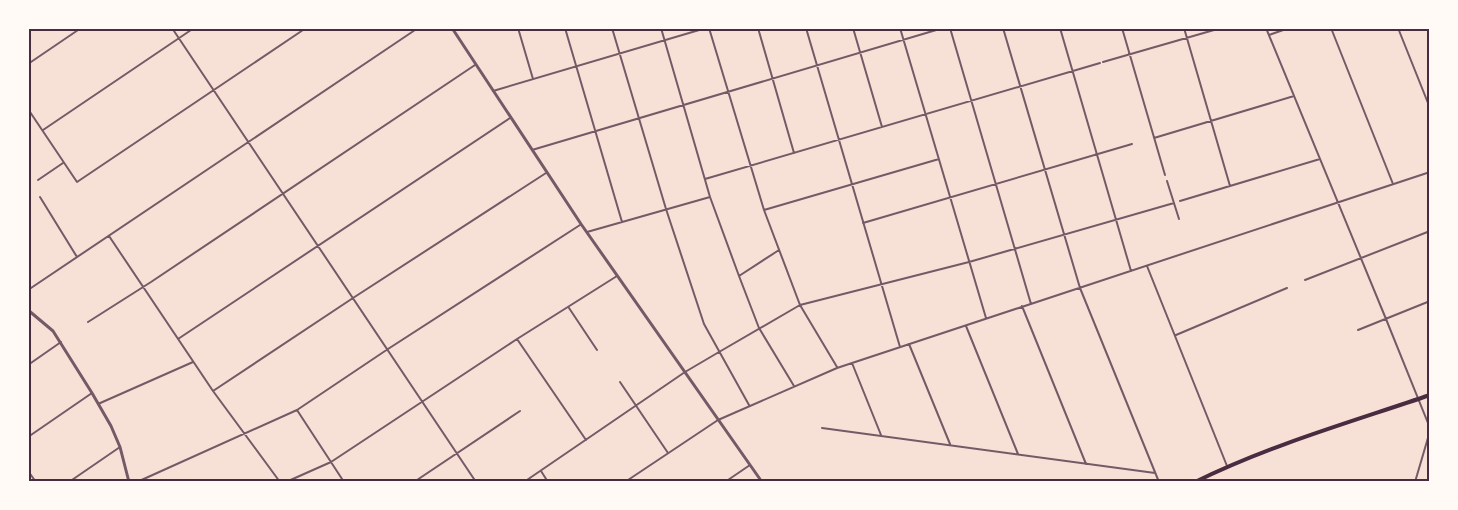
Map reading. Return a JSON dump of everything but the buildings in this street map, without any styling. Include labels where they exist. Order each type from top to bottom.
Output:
[{"type":"main road","points":[[1195,482],[1227,466],[1430,395]]},
{"type":"street","points":[[28,64],[81,28]]},
{"type":"street","points":[[172,28],[476,482]]},
{"type":"street","points":[[43,130],[194,28]]},
{"type":"street","points":[[28,109],[77,182],[306,28]]},
{"type":"street","points":[[28,290],[418,28]]},
{"type":"street","points":[[452,28],[581,224],[762,482]]},
{"type":"street","points":[[518,28],[533,79]]},
{"type":"street","points":[[565,28],[622,222]]},
{"type":"street","points":[[612,28],[666,209],[704,324],[749,405]]},
{"type":"street","points":[[661,28],[710,197],[739,276],[759,328],[794,386]]},
{"type":"street","points":[[493,91],[708,28],[764,210],[779,250],[800,305],[837,368]]},
{"type":"street","points":[[758,28],[794,153]]},
{"type":"street","points":[[806,28],[900,347]]},
{"type":"street","points":[[853,28],[882,127]]},
{"type":"street","points":[[900,28],[986,318]]},
{"type":"street","points":[[531,150],[943,28]]},
{"type":"street","points":[[950,28],[1031,304]]},
{"type":"street","points":[[1003,28],[1080,288],[1159,482]]},
{"type":"street","points":[[1060,28],[1131,271]]},
{"type":"street","points":[[1122,28],[1165,175]]},
{"type":"street","points":[[1184,28],[1230,186]]},
{"type":"street","points":[[705,179],[1221,28]]},
{"type":"street","points":[[1266,28],[1430,429],[1415,482]]},
{"type":"street","points":[[1269,35],[1289,28]]},
{"type":"street","points":[[1331,28],[1393,184]]},
{"type":"street","points":[[1398,28],[1430,108]]},
{"type":"street","points":[[88,322],[476,65]]},
{"type":"street","points":[[1154,138],[1294,96]]},
{"type":"street","points":[[178,339],[510,117]]},
{"type":"street","points":[[863,223],[1132,144]]},
{"type":"street","points":[[764,210],[939,159]]},
{"type":"street","points":[[1180,201],[1320,159]]},
{"type":"street","points":[[38,180],[64,163]]},
{"type":"street","points":[[213,391],[546,172]]},
{"type":"street","points":[[625,482],[718,420],[837,368],[1430,172]]},
{"type":"street","points":[[1167,181],[1179,219]]},
{"type":"street","points":[[40,197],[77,257]]},
{"type":"street","points":[[587,232],[710,197]]},
{"type":"street","points":[[524,482],[685,372],[800,305],[969,262],[1174,203]]},
{"type":"street","points":[[137,482],[297,410],[581,224]]},
{"type":"street","points":[[1305,280],[1430,231]]},
{"type":"street","points":[[108,236],[213,391],[280,482]]},
{"type":"street","points":[[739,276],[779,250]]},
{"type":"street","points":[[1147,266],[1227,466]]},
{"type":"street","points":[[286,482],[331,462],[617,276]]},
{"type":"street","points":[[1176,335],[1287,288]]},
{"type":"street","points":[[1358,330],[1430,301]]},
{"type":"street","points":[[1022,306],[1086,465]]},
{"type":"street","points":[[568,307],[597,350]]},
{"type":"street","points":[[28,310],[53,331],[92,393],[120,447],[129,482]]},
{"type":"street","points":[[965,325],[1018,454]]},
{"type":"street","points":[[517,339],[586,440]]},
{"type":"street","points":[[28,365],[61,342]]},
{"type":"street","points":[[909,344],[950,444]]},
{"type":"street","points":[[98,404],[193,362]]},
{"type":"street","points":[[852,363],[881,435]]},
{"type":"street","points":[[620,382],[668,453]]},
{"type":"street","points":[[28,437],[92,393]]},
{"type":"street","points":[[297,410],[344,482]]},
{"type":"street","points":[[414,482],[520,411]]},
{"type":"street","points":[[822,428],[1155,473]]},
{"type":"street","points":[[69,482],[120,447]]},
{"type":"street","points":[[726,482],[750,465]]},
{"type":"street","points":[[28,471],[36,482]]},
{"type":"street","points":[[540,471],[548,482]]}]
